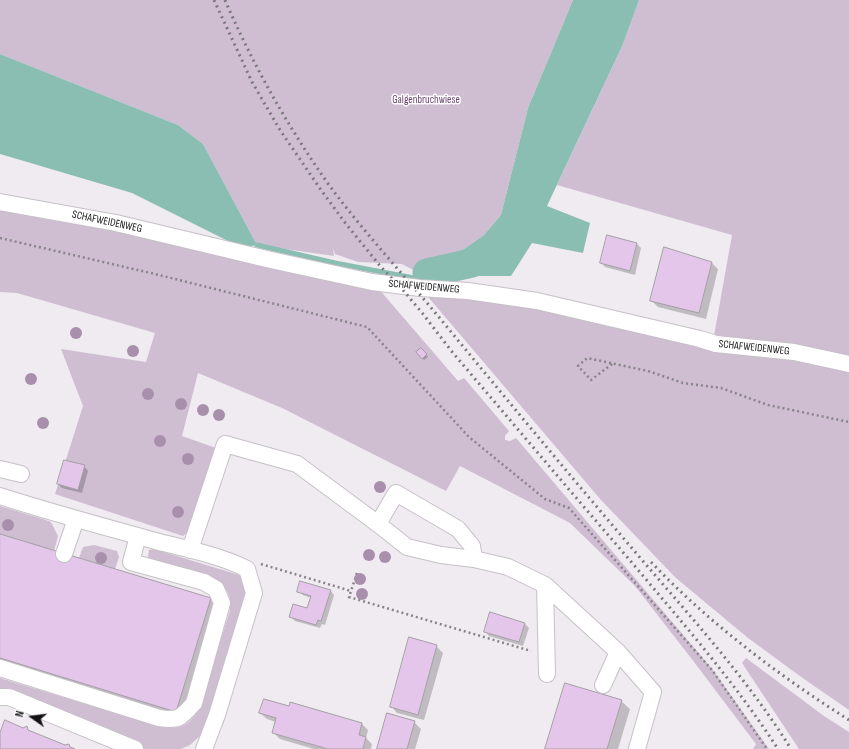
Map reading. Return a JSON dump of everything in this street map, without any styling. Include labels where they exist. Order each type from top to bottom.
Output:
[{"type":"lane","name":"SCHAFWEIDENWEG","points":[[0,202],[116,222],[271,260],[372,282],[420,288],[468,291],[537,301],[716,344],[794,352],[849,364]]},
{"type":"lane","points":[[190,550],[225,444],[297,464],[408,547],[441,555],[474,559],[508,567],[545,585],[618,652],[653,692],[637,749]]},
{"type":"lane","points":[[0,469],[21,474]]},
{"type":"lane","points":[[378,524],[396,493],[458,529],[472,546],[474,559]]},
{"type":"lane","points":[[0,496],[76,519],[190,550],[247,569],[254,593],[217,715],[204,749]]},
{"type":"lane","points":[[64,554],[76,519]]},
{"type":"lane","points":[[0,668],[159,718],[172,720],[185,715],[194,704],[222,603],[216,589],[204,582],[131,562],[138,536]]},
{"type":"lane","points":[[545,585],[547,674]]},
{"type":"lane","points":[[603,685],[618,652]]},
{"type":"lane","points":[[0,697],[9,697],[135,749]]},
{"type":"path","points":[[0,238],[155,274],[368,327],[469,437],[545,499],[569,508],[712,670],[767,749]]},
{"type":"path","points":[[612,364],[591,380],[578,366],[587,358],[648,371],[683,382],[721,388],[768,405],[849,422]]},
{"type":"path","points":[[255,562],[351,591]]},
{"type":"path","points":[[356,573],[349,597],[547,655]]},
{"type":"green space","name":"Galgenbruchwiese","points":[[0,0],[573,0],[528,108],[501,215],[484,235],[464,249],[441,260],[432,262],[415,271],[402,264],[358,262],[335,254],[333,249],[334,256],[257,245],[203,144],[178,125],[0,54]]},
{"type":"green space","points":[[639,0],[849,0],[849,710],[748,638],[676,578],[601,500],[423,291],[542,308],[712,347],[732,235],[557,185],[623,44]]},
{"type":"green space","points":[[0,206],[378,288],[458,381],[464,378],[509,431],[505,436],[505,440],[510,441],[516,438],[713,670],[769,749],[753,749],[756,744],[635,586],[570,523],[460,466],[446,491],[282,408],[198,373],[182,436],[219,449],[193,528],[183,536],[55,494],[83,406],[61,349],[146,362],[155,333],[17,293],[0,292]]},
{"type":"green space","points":[[0,506],[51,522],[58,536],[54,551],[0,534]]},
{"type":"green space","points":[[94,545],[117,551],[119,557],[115,569],[79,558],[83,547]]},
{"type":"green space","points":[[154,549],[239,575],[246,582],[248,590],[209,722],[202,734],[190,745],[181,749],[145,749],[9,694],[0,693],[0,678],[162,727],[181,726],[189,722],[200,707],[230,610],[230,601],[226,590],[218,580],[150,561],[148,556],[149,550]]},
{"type":"green space","points":[[746,658],[824,716],[849,732],[849,749],[799,749],[742,663]]},
{"type":"shaded area","points":[[573,0],[639,0],[623,44],[547,206],[590,223],[583,253],[532,243],[511,276],[434,276],[432,262],[441,260],[464,249],[484,235],[501,215],[528,108]]},
{"type":"shaded area","points":[[0,54],[178,125],[203,144],[257,245],[245,247],[234,244],[132,193],[0,154]]},
{"type":"building","points":[[607,235],[637,243],[630,271],[600,263]]},
{"type":"building","points":[[664,247],[712,262],[699,313],[650,301]]},
{"type":"building","points":[[421,348],[427,354],[422,359],[416,352]]},
{"type":"building","points":[[64,460],[85,465],[78,490],[57,484]]},
{"type":"building","points":[[0,534],[211,598],[176,712],[0,658]]},
{"type":"building","points":[[300,581],[331,590],[321,621],[318,620],[316,625],[289,617],[293,604],[307,608],[311,596],[297,592]]},
{"type":"building","points":[[490,612],[525,623],[519,642],[484,632]]},
{"type":"building","points":[[409,637],[437,645],[418,715],[390,707]]},
{"type":"building","points":[[565,683],[622,700],[607,749],[545,749]]},
{"type":"building","points":[[264,699],[289,706],[290,702],[362,723],[359,735],[366,737],[363,749],[328,749],[272,733],[276,718],[259,713]]},
{"type":"building","points":[[387,713],[415,721],[407,749],[377,749]]},
{"type":"building","points":[[5,720],[23,728],[27,726],[28,730],[65,745],[69,744],[70,747],[75,749],[0,749],[0,733]]},
{"type":"waterway","points":[[257,245],[335,263],[414,278],[427,273]]},
{"type":"waterway","points":[[427,273],[472,263]]},
{"type":"railway","points":[[214,0],[252,82],[280,130],[346,224],[381,267],[423,314],[453,353],[687,628],[725,675],[778,749]]},
{"type":"railway","points":[[225,0],[259,72],[299,141],[329,185],[369,235],[595,505],[723,655],[758,701],[791,749]]},
{"type":"railway","points":[[651,562],[696,606],[745,647],[796,685],[849,720]]}]
